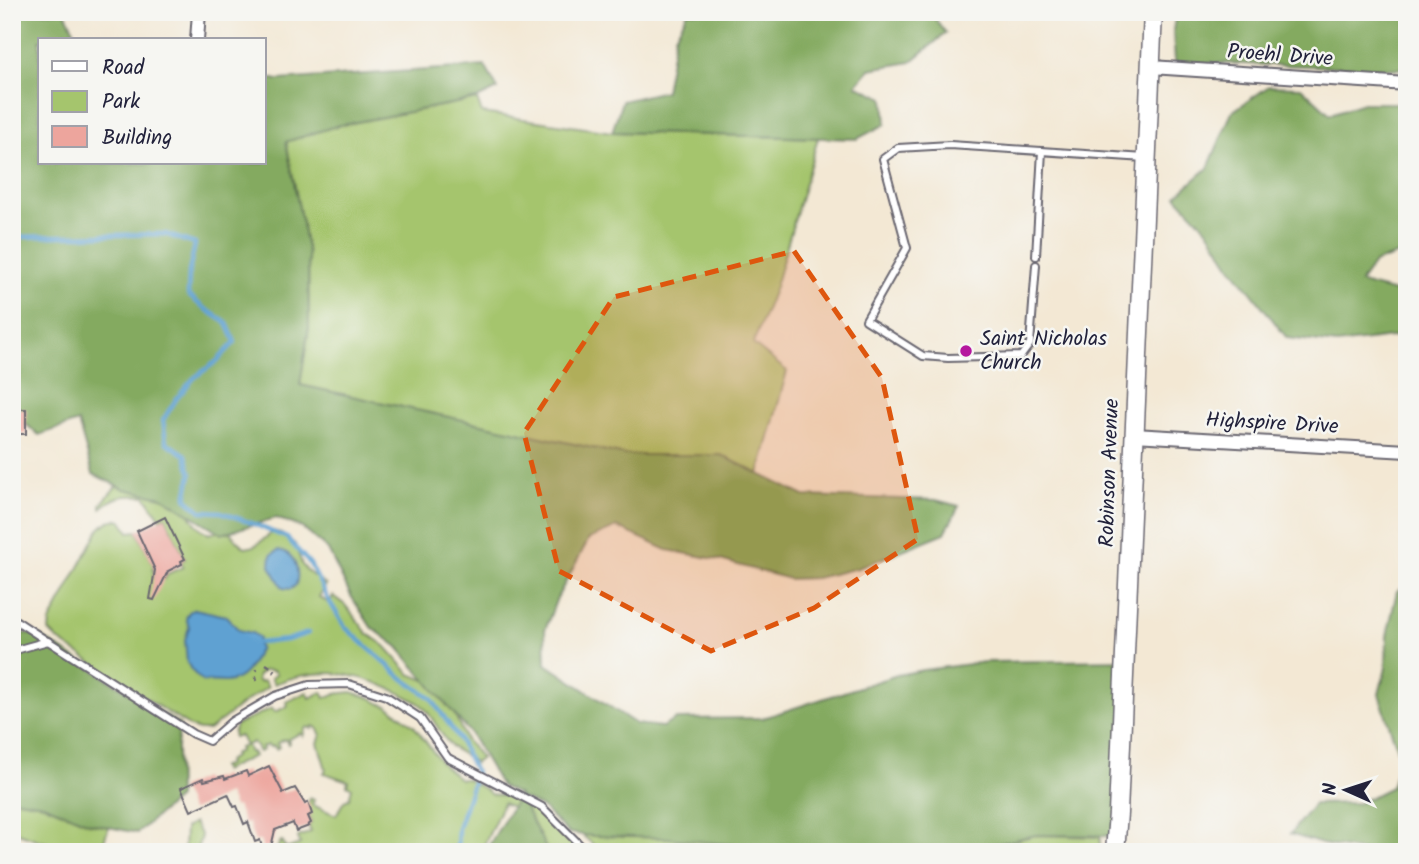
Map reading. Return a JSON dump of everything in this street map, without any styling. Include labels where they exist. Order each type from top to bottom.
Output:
[{"type":"main road","name":"Robinson Avenue","points":[[1115,852],[1153,12]]},
{"type":"street","points":[[197,38],[199,12]]},
{"type":"street","name":"Proehl Drive","points":[[1151,67],[1407,84]]},
{"type":"street","name":"Highspire Drive","points":[[1134,435],[1407,451]]},
{"type":"lane","points":[[1036,265],[1030,344],[1021,356],[923,356],[866,320],[907,248],[883,159],[898,148],[950,145],[1147,158]]},
{"type":"lane","points":[[1036,256],[1042,151]]},
{"type":"lane","points":[[12,618],[193,734],[209,741],[232,721],[275,696],[309,685],[349,684],[386,696],[420,718],[447,758],[542,807],[587,852]]},
{"type":"lane","points":[[12,652],[47,641]]},
{"type":"path","points":[[266,664],[275,670],[273,673]]},
{"type":"path","points":[[257,669],[257,681]]},
{"type":"highlighted area","points":[[794,251],[882,378],[918,539],[814,608],[711,651],[559,571],[524,433],[614,297]]},
{"type":"green space","points":[[12,12],[65,12],[78,38],[38,38],[38,164],[266,164],[266,77],[278,80],[485,66],[498,89],[477,99],[336,126],[286,142],[308,254],[309,327],[300,385],[625,455],[721,455],[804,496],[936,500],[959,506],[945,533],[858,568],[816,578],[789,579],[720,560],[667,550],[617,527],[589,539],[557,598],[545,630],[546,664],[636,724],[662,727],[676,719],[763,718],[897,675],[923,670],[985,662],[1125,660],[1116,836],[1036,835],[975,849],[921,852],[777,852],[668,838],[568,833],[542,807],[520,797],[548,852],[485,852],[519,795],[501,786],[470,733],[398,647],[371,627],[351,596],[328,550],[301,527],[276,518],[222,534],[162,497],[124,489],[93,474],[78,422],[39,435],[12,413]]},
{"type":"green space","points":[[688,12],[930,12],[946,33],[911,62],[870,69],[856,85],[884,98],[886,124],[857,139],[612,132],[622,101],[665,91],[675,36]]},
{"type":"green space","points":[[1176,12],[1407,12],[1407,69],[1175,62],[1173,30]]},
{"type":"green space","points":[[1269,86],[1301,87],[1330,114],[1363,103],[1407,103],[1407,251],[1374,263],[1360,283],[1395,292],[1407,289],[1407,335],[1337,344],[1287,338],[1232,268],[1207,229],[1176,196],[1208,168],[1232,112]]},
{"type":"green space","points":[[477,99],[482,113],[612,132],[818,138],[775,287],[753,344],[787,371],[759,474],[721,455],[625,455],[300,385],[309,327],[308,254],[286,141],[336,126]]},
{"type":"green space","points":[[179,465],[189,513],[200,528],[209,534],[228,529],[245,547],[254,546],[274,531],[295,544],[302,565],[326,585],[319,597],[329,603],[333,596],[345,605],[368,634],[385,646],[410,674],[444,690],[466,740],[481,758],[475,763],[453,748],[420,704],[362,678],[333,673],[304,675],[274,684],[271,678],[276,674],[274,671],[265,670],[258,675],[257,680],[264,681],[268,687],[209,730],[192,728],[58,640],[49,631],[50,622],[98,531],[108,522],[122,521],[129,532],[137,531],[153,564],[154,578],[159,583],[167,574],[183,567],[181,561],[185,559],[165,517],[161,519],[145,496],[122,497],[101,508],[101,504],[118,484]]},
{"type":"green space","points":[[1407,587],[1407,852],[1367,852],[1322,844],[1290,834],[1314,804],[1359,803],[1391,787],[1400,758],[1379,694],[1386,667],[1387,636],[1397,591]]},
{"type":"green space","points":[[12,631],[40,636],[180,725],[177,747],[178,798],[137,833],[89,823],[43,804],[12,799]]},
{"type":"green space","points":[[307,692],[310,698],[322,692],[325,698],[352,692],[388,706],[414,726],[444,766],[460,779],[467,779],[490,794],[510,797],[529,805],[580,852],[518,852],[516,809],[503,803],[481,852],[275,852],[281,841],[286,849],[300,844],[298,837],[311,832],[308,825],[311,823],[308,810],[310,798],[314,800],[312,805],[336,815],[344,801],[349,799],[352,788],[347,785],[348,781],[324,773],[326,769],[318,743],[321,735],[317,728],[308,727],[303,737],[301,733],[288,739],[288,744],[285,739],[277,743],[279,747],[276,749],[268,745],[262,747],[263,750],[259,752],[253,742],[247,745],[254,756],[223,771],[221,767],[228,764],[227,761],[234,757],[233,754],[240,751],[239,748],[245,746],[240,736],[234,737],[236,725],[272,708],[275,712],[288,706],[286,702]]},
{"type":"green space","points":[[12,799],[43,804],[89,823],[109,827],[100,852],[70,851],[12,831]]},
{"type":"green space","points":[[571,815],[779,852],[602,852],[569,824]]},
{"type":"green space","points":[[194,823],[201,836],[197,850],[200,852],[184,852],[185,828]]},
{"type":"green space","points":[[1036,835],[1100,837],[1100,852],[921,852],[975,849]]},
{"type":"water","points":[[278,550],[289,554],[297,568],[296,585],[291,589],[283,588],[270,566],[271,555]]},
{"type":"water","points":[[195,609],[226,616],[239,630],[259,638],[257,644],[260,648],[248,670],[239,678],[226,682],[203,682],[191,670],[187,662],[185,640],[189,627],[186,618],[189,612]]},
{"type":"building","points":[[12,409],[26,409],[26,434],[12,434]]},
{"type":"building","points":[[165,517],[185,559],[181,561],[182,564],[168,571],[154,600],[150,599],[155,570],[137,531]]},
{"type":"building","points":[[269,766],[283,793],[295,788],[305,804],[308,802],[312,814],[308,816],[311,823],[309,826],[296,831],[293,823],[275,830],[272,843],[263,851],[260,840],[255,842],[248,822],[244,824],[237,806],[234,807],[228,794],[191,811],[181,788],[203,778],[204,781],[224,776],[225,779],[246,771],[248,776]]},
{"type":"waterway","points":[[12,237],[165,234],[195,244],[189,272],[188,295],[227,323],[235,342],[217,361],[194,378],[163,420],[166,442],[186,455],[191,474],[186,498],[201,511],[221,512],[287,538],[310,564],[345,627],[401,677],[431,698],[459,739],[476,774],[458,828],[457,852]]},
{"type":"waterway","points":[[258,643],[287,640],[308,633]]},
{"type":"place","name":"Saint Nicholas Church","points":[[966,351]]}]
